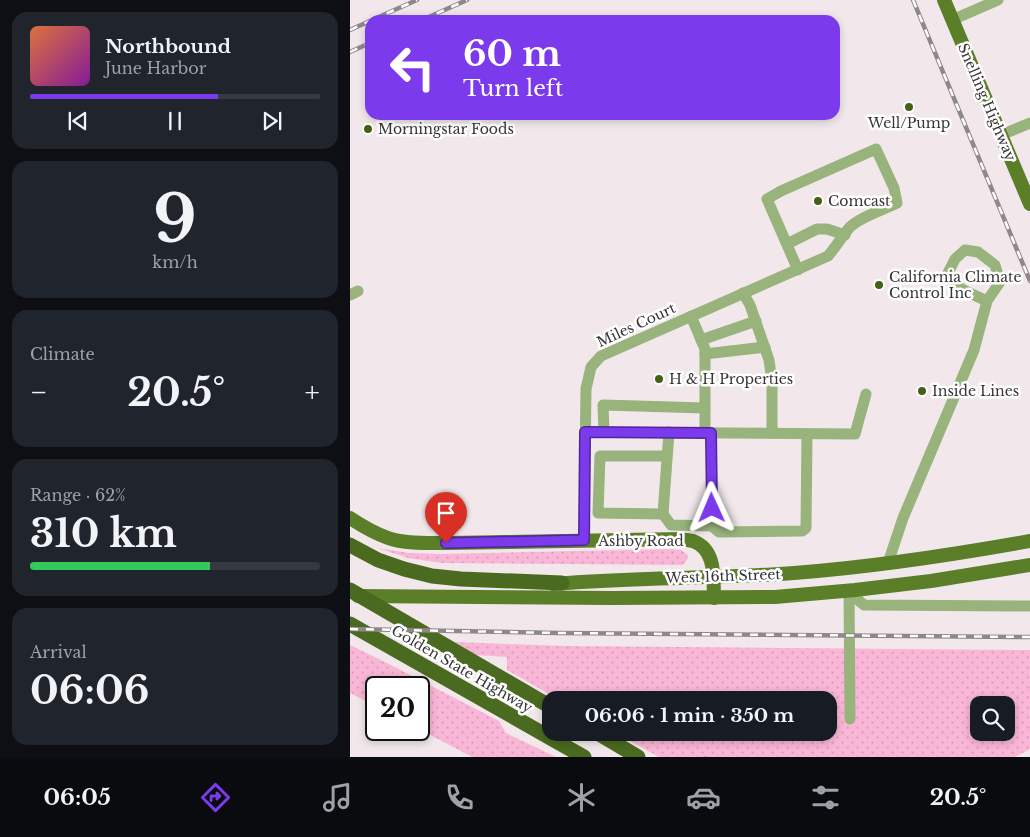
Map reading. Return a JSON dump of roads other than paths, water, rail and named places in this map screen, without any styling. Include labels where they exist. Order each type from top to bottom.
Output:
[{"type":"highway","points":[[350,545],[378,560],[432,576],[562,583]]},
{"type":"highway","name":"Golden State Highway","points":[[350,590],[542,702]]},
{"type":"highway","name":"Golden State Highway","points":[[350,624],[584,757]]},
{"type":"highway","points":[[611,741],[638,757]]},
{"type":"main road","name":"Snelling Highway","points":[[944,0],[1030,204]]},
{"type":"main road","name":"Ashby Road","points":[[350,518],[389,539],[414,542],[682,539],[693,541],[703,546],[709,554],[712,563],[714,598]]},
{"type":"main road","name":"West 16th Street","points":[[415,596],[562,583],[794,573],[958,554],[1030,541]]},
{"type":"main road","name":"West 16th Street","points":[[350,596],[775,597],[852,590],[1030,565]]},
{"type":"street","points":[[952,20],[998,0]]},
{"type":"street","points":[[1001,135],[1030,123]]},
{"type":"street","points":[[787,244],[817,229],[827,229],[845,235],[851,226],[869,215],[897,203],[894,188],[876,149],[767,199],[798,270]]},
{"type":"street","name":"Miles Court","points":[[584,540],[586,389],[590,367],[600,356],[828,256],[845,235]]},
{"type":"street","points":[[888,563],[903,518],[974,350],[988,301],[1000,282],[995,265],[978,252],[964,250],[955,259],[947,275],[956,286],[988,301]]},
{"type":"street","points":[[744,293],[770,360],[772,433]]},
{"type":"street","points":[[691,316],[706,349],[705,408],[708,433],[712,526]]},
{"type":"street","points":[[701,340],[756,321]]},
{"type":"street","points":[[705,354],[765,347]]},
{"type":"street","points":[[585,432],[855,434],[866,394]]},
{"type":"street","points":[[604,432],[603,406],[705,408]]},
{"type":"street","points":[[669,432],[663,514],[671,525],[712,526],[719,532],[802,531],[806,528],[807,434]]},
{"type":"street","points":[[663,514],[598,513],[600,456],[667,456]]},
{"type":"street","points":[[852,590],[858,600],[864,605],[1030,606]]},
{"type":"street","points":[[850,719],[852,590]]},
{"type":"railway","points":[[383,15],[417,0]]},
{"type":"railway","points":[[433,15],[467,0]]},
{"type":"railway","points":[[913,0],[1030,281]]},
{"type":"railway","points":[[350,30],[365,23]]},
{"type":"railway","points":[[350,52],[365,45]]},
{"type":"railway","points":[[350,629],[558,633],[1030,637]]},
{"type":"place","name":"Well/Pump","points":[[909,107]]},
{"type":"place","name":"Morningstar Foods","points":[[368,129]]},
{"type":"place","name":"Comcast","points":[[818,201]]},
{"type":"place","name":"California Climate Control Inc","points":[[879,285]]},
{"type":"place","name":"H & H Properties","points":[[659,379]]},
{"type":"place","name":"Inside Lines","points":[[922,391]]}]
